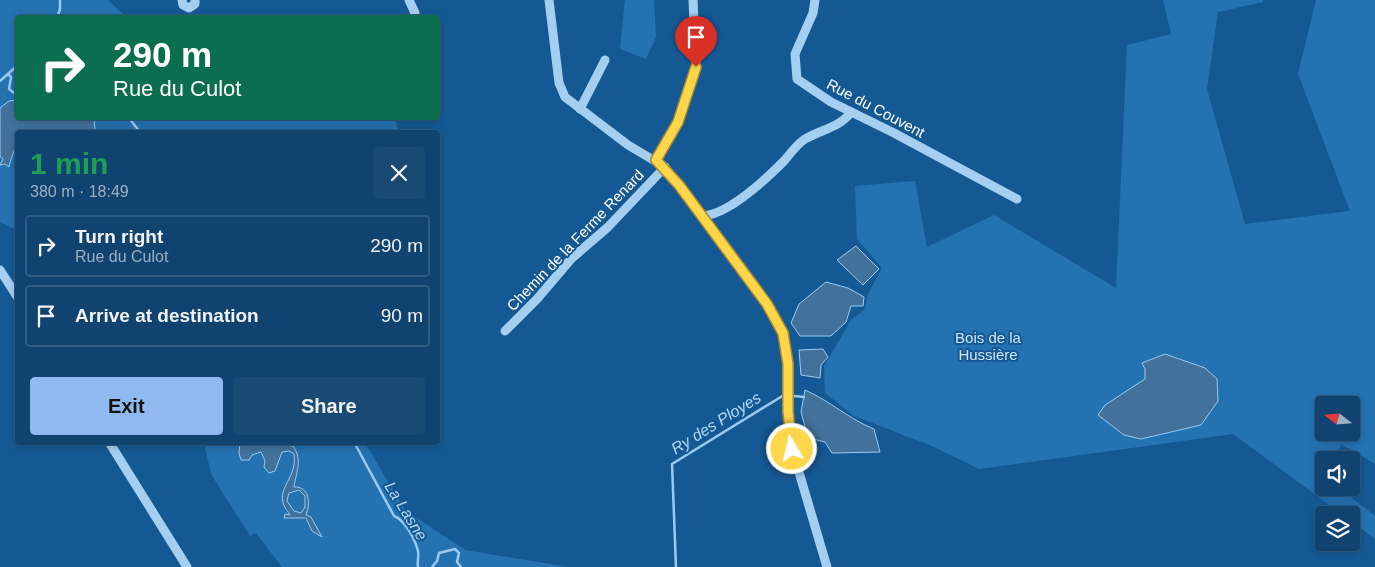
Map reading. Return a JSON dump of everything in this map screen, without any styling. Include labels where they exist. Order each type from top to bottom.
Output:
[{"type":"street","points":[[182,0],[183,5],[189,8],[195,4],[195,0]]},
{"type":"street","points":[[409,0],[414,15]]},
{"type":"street","points":[[548,0],[559,83],[565,96],[634,148],[665,167],[767,304],[783,333],[788,364],[788,411],[793,452],[827,567]]},
{"type":"street","points":[[656,160],[678,122],[696,67],[693,0]]},
{"type":"street","name":"Rue du Couvent","points":[[815,0],[811,20],[794,54],[797,80],[831,102],[1017,199]]},
{"type":"street","points":[[580,109],[605,60]]},
{"type":"street","points":[[702,216],[722,212],[769,175],[805,139],[835,125],[848,117],[852,112]]},
{"type":"street","name":"Chemin de la Ferme Renard","points":[[505,331],[537,299],[571,259],[608,227],[665,167]]},
{"type":"street","points":[[0,270],[15,293]]},
{"type":"street","points":[[111,445],[187,567]]},
{"type":"green space","points":[[0,0],[108,0],[124,15],[15,15],[15,100],[9,101],[0,108]]},
{"type":"green space","points":[[625,0],[654,0],[656,37],[646,59],[620,49]]},
{"type":"green space","name":"Bois de la Hussière","points":[[1163,0],[1263,0],[1263,2],[1218,12],[1207,89],[1245,224],[1350,211],[1298,74],[1316,0],[1375,0],[1375,464],[1360,455],[1360,451],[1353,451],[1341,444],[1339,451],[1315,451],[1315,494],[1233,434],[979,469],[932,446],[854,416],[825,393],[824,366],[851,320],[865,309],[868,294],[882,268],[857,239],[855,186],[915,181],[927,247],[994,215],[1116,288],[1127,45],[1171,34]]},
{"type":"green space","points":[[94,120],[396,120],[398,129],[398,130],[95,130]]},
{"type":"green space","points":[[15,149],[15,229],[0,222],[0,156],[3,158],[2,166],[9,160]]},
{"type":"green space","points":[[204,445],[240,445],[252,455],[261,452],[265,461],[264,467],[275,471],[282,452],[292,452],[295,467],[289,482],[282,490],[285,511],[290,515],[308,520],[309,525],[322,537],[311,517],[306,515],[307,493],[294,487],[298,456],[293,446],[286,445],[366,445],[405,510],[465,550],[568,567],[282,567],[256,533],[250,536],[211,474]]},
{"type":"green space","points":[[299,490],[305,495],[305,507],[301,513],[294,511],[287,501],[289,493]]},
{"type":"green space","name":"Bois de la Hussière","points":[[1317,496],[1349,496],[1375,516],[1375,539],[1360,528],[1360,506],[1331,506]]},
{"type":"shaded area","points":[[15,100],[15,120],[94,120],[95,130],[15,130],[15,147],[9,167],[5,164],[0,165],[3,159],[0,156],[0,108],[9,101]]},
{"type":"shaded area","points":[[856,246],[879,269],[863,285],[837,260]]},
{"type":"shaded area","points":[[826,282],[848,288],[864,297],[863,306],[851,306],[846,322],[831,336],[800,336],[791,323],[799,304]]},
{"type":"shaded area","points":[[823,349],[828,357],[821,365],[820,378],[801,375],[799,350]]},
{"type":"shaded area","points":[[1165,354],[1205,368],[1217,379],[1218,401],[1201,425],[1141,439],[1124,435],[1098,415],[1105,405],[1145,379],[1145,369],[1142,363]]},
{"type":"shaded area","points":[[805,390],[874,429],[880,452],[832,453],[825,442],[808,438],[801,412]]},
{"type":"shaded area","points":[[240,445],[293,446],[298,456],[294,487],[299,487],[306,492],[308,496],[308,510],[306,515],[311,517],[322,537],[312,531],[306,518],[284,518],[285,514],[290,515],[282,499],[292,472],[294,454],[289,451],[282,452],[275,471],[269,473],[264,467],[265,461],[261,452],[252,455],[249,460],[241,460]],"holes":[[[299,490],[305,496],[305,507],[301,513],[294,511],[287,501],[289,493]]]},
{"type":"waterway","name":"La Lasne","points":[[58,15],[60,0]]},
{"type":"waterway","points":[[0,81],[15,68]]},
{"type":"waterway","points":[[8,74],[11,77],[9,89],[15,94]]},
{"type":"waterway","name":"La Lasne","points":[[131,120],[138,130]]},
{"type":"waterway","name":"Ry des Ployes","points":[[676,567],[672,464],[784,395]]},
{"type":"waterway","name":"Ry des Ployes","points":[[794,396],[804,397]]},
{"type":"waterway","name":"La Lasne","points":[[356,445],[394,516],[402,521],[415,541],[418,551],[418,567]]},
{"type":"waterway","name":"La Lasne","points":[[432,567],[437,561],[439,553],[455,549],[459,553],[457,562],[461,567]]},
{"type":"route","points":[[696,67],[688,97],[678,122],[656,160],[665,167],[679,185],[767,304],[783,333],[788,364],[788,421],[792,449]]}]
